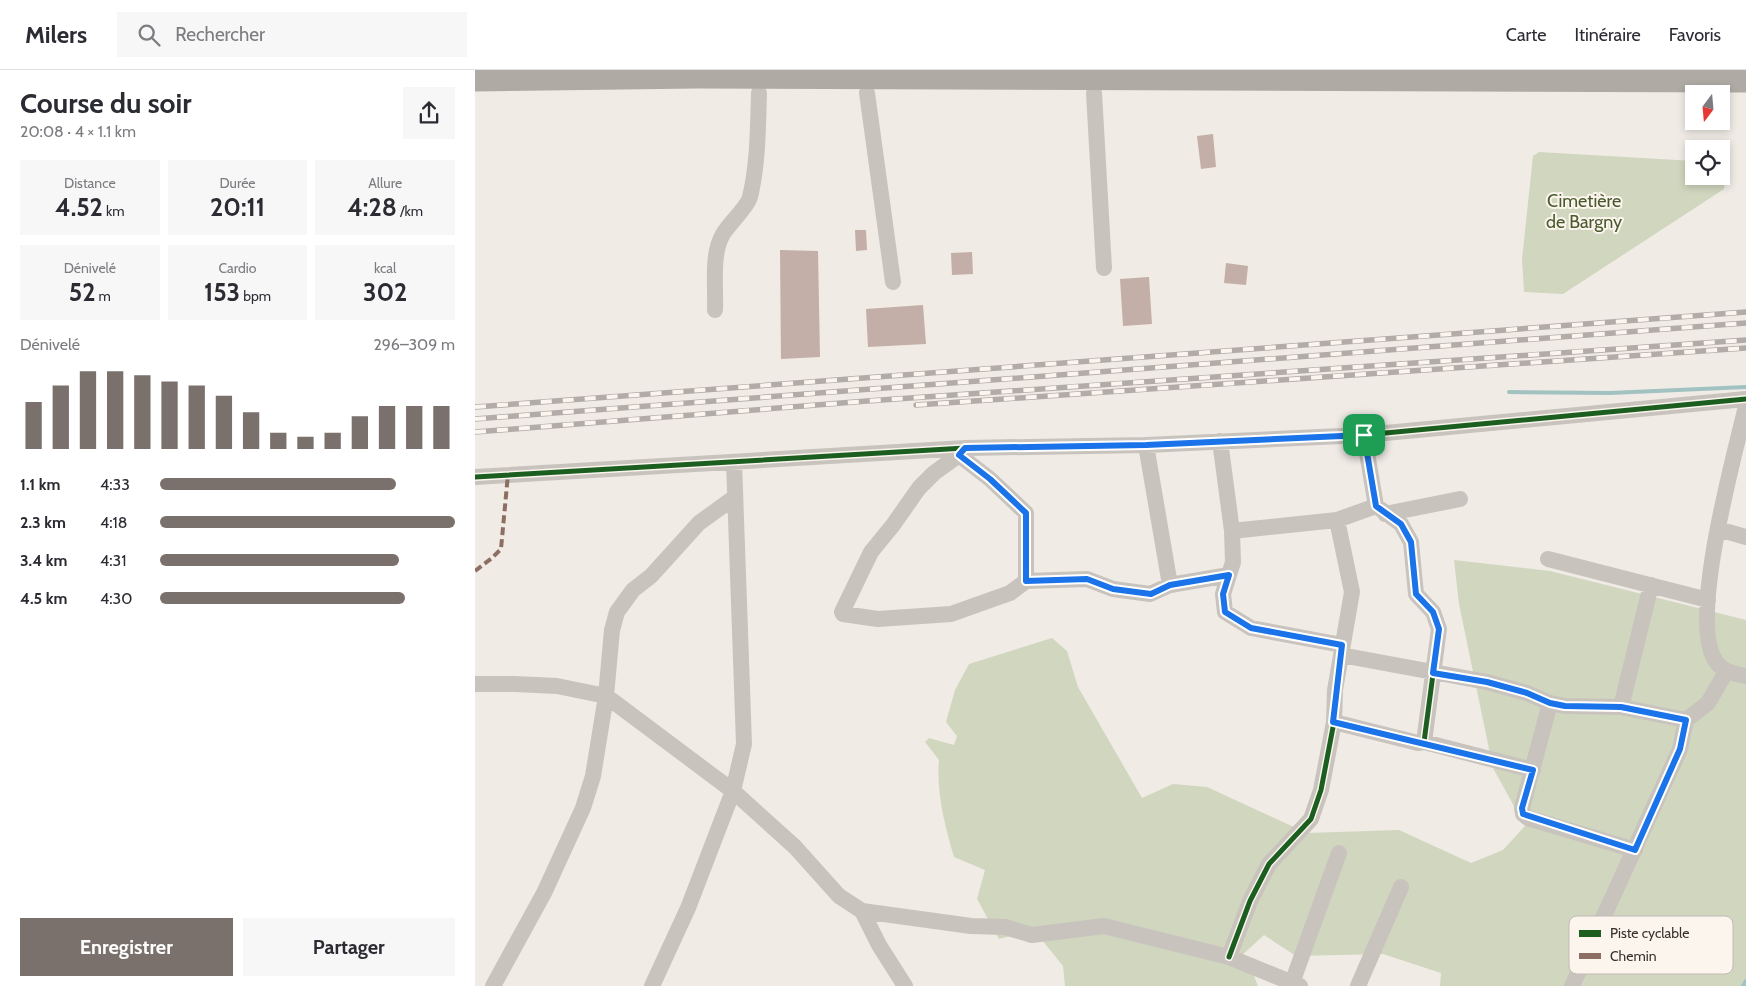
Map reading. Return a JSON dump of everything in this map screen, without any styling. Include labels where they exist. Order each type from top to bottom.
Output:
[{"type":"highway","points":[[475,79],[698,73],[1746,93]]},
{"type":"highway","points":[[475,93],[867,93],[1095,80],[1669,74],[1746,80]]},
{"type":"street","points":[[1095,80],[1104,268]]},
{"type":"street","points":[[715,310],[717,246],[733,218],[743,210],[750,199],[759,93]]},
{"type":"street","points":[[867,93],[893,282]]},
{"type":"street","points":[[475,477],[734,462],[1364,435],[1746,399]]},
{"type":"street","points":[[1746,406],[1739,467],[1718,529],[1706,622],[1708,640],[1714,658],[1726,672],[1746,676]]},
{"type":"street","points":[[1364,435],[1381,510],[1401,524],[1411,542],[1416,594],[1433,612],[1439,629],[1424,742]]},
{"type":"street","points":[[1220,440],[1232,531],[1233,562],[1223,594],[1225,612],[1251,628],[1433,673],[1487,682],[1527,693],[1550,703],[1565,706],[1621,707],[1686,720]]},
{"type":"street","points":[[1146,445],[1170,585]]},
{"type":"street","points":[[962,452],[1026,513],[1026,581]]},
{"type":"street","points":[[962,452],[934,473],[919,488],[871,552],[842,612],[843,614],[878,619],[951,614],[1010,593],[1026,581],[1087,579],[1113,589],[1151,594],[1170,585],[1229,575]]},
{"type":"street","points":[[651,986],[688,908],[733,791],[744,744],[745,727],[740,666],[734,462]]},
{"type":"street","points":[[493,986],[543,893],[583,808],[593,776],[606,696],[612,630],[617,612],[623,601],[651,576],[699,523],[735,497]]},
{"type":"street","points":[[1232,531],[1337,520],[1381,510],[1460,499]]},
{"type":"street","points":[[1229,957],[1250,901],[1269,864],[1311,819],[1321,790],[1333,722],[1341,650],[1352,592],[1337,520]]},
{"type":"street","points":[[1718,529],[1746,537]]},
{"type":"street","points":[[1548,558],[1708,600]]},
{"type":"street","points":[[1621,707],[1651,585]]},
{"type":"street","points":[[1604,916],[1680,749],[1686,720],[1709,703],[1726,672]]},
{"type":"street","points":[[475,684],[557,686],[606,696],[733,791],[795,847],[839,896],[862,912],[971,926],[1005,927],[1032,935],[1104,926],[1229,957],[1296,984],[1339,853]]},
{"type":"street","points":[[1550,703],[1522,808],[1523,814],[1635,850]]},
{"type":"street","points":[[1333,722],[1418,743],[1424,742],[1533,770]]},
{"type":"street","points":[[1358,986],[1401,888]]},
{"type":"street","points":[[862,912],[879,945],[905,986]]},
{"type":"street","points":[[1572,986],[1578,974]]},
{"type":"green space","name":"Cimetière de Bargny","points":[[1539,152],[1685,160],[1685,185],[1724,185],[1724,189],[1563,294],[1524,292],[1522,259],[1533,156]]},
{"type":"green space","points":[[1454,560],[1550,571],[1746,620],[1746,986],[1440,986],[1441,973],[1383,954],[1296,956],[1264,935],[1240,957],[1254,976],[1258,986],[1065,986],[1063,966],[1034,930],[999,939],[977,899],[985,870],[954,857],[940,796],[939,760],[925,742],[929,738],[954,745],[957,736],[946,722],[955,690],[969,664],[1052,638],[1067,651],[1078,687],[1142,798],[1173,784],[1207,787],[1307,833],[1399,830],[1471,863],[1503,850],[1525,826],[1493,768],[1459,604]]},
{"type":"building","points":[[1213,134],[1216,167],[1201,169],[1197,136]]},
{"type":"building","points":[[855,230],[866,230],[867,250],[856,251]]},
{"type":"building","points":[[780,250],[818,251],[820,357],[781,359]]},
{"type":"building","points":[[972,252],[973,274],[952,275],[951,253]]},
{"type":"building","points":[[1226,263],[1248,266],[1246,285],[1224,283]]},
{"type":"building","points":[[1149,277],[1152,324],[1123,326],[1120,279]]},
{"type":"building","points":[[923,305],[926,344],[868,347],[866,309]]},
{"type":"waterway","points":[[1509,392],[1610,393],[1746,387]]},
{"type":"waterway","points":[[1743,986],[1746,981]]},
{"type":"railway","points":[[475,407],[1746,312]]},
{"type":"railway","points":[[475,419],[1746,323]]},
{"type":"railway","points":[[475,432],[867,401],[1746,340]]},
{"type":"railway","points":[[916,405],[1746,348]]},
{"type":"marked path","points":[[475,571],[501,549],[508,474]]},
{"type":"cycle path","points":[[475,477],[965,448],[1146,445],[1364,435],[1746,399]]},
{"type":"cycle path","points":[[1229,957],[1250,901],[1269,864],[1311,819],[1321,790],[1334,722],[1418,743],[1424,742],[1439,629],[1433,612],[1416,594],[1411,542],[1401,524],[1376,506],[1364,435]]},
{"type":"route","points":[[1364,435],[1376,506],[1401,524],[1411,542],[1416,594],[1433,612],[1439,629],[1433,673],[1487,682],[1527,693],[1550,703],[1565,706],[1621,707],[1686,720],[1680,749],[1635,850],[1528,818],[1523,814],[1522,808],[1533,770],[1424,742],[1418,743],[1389,734],[1333,722],[1337,697],[1335,690],[1342,645],[1251,628],[1225,612],[1223,594],[1229,575],[1170,585],[1151,594],[1113,589],[1087,579],[1026,581],[1026,513],[990,479],[959,455],[965,448],[1146,445],[1220,440],[1364,435]]}]
